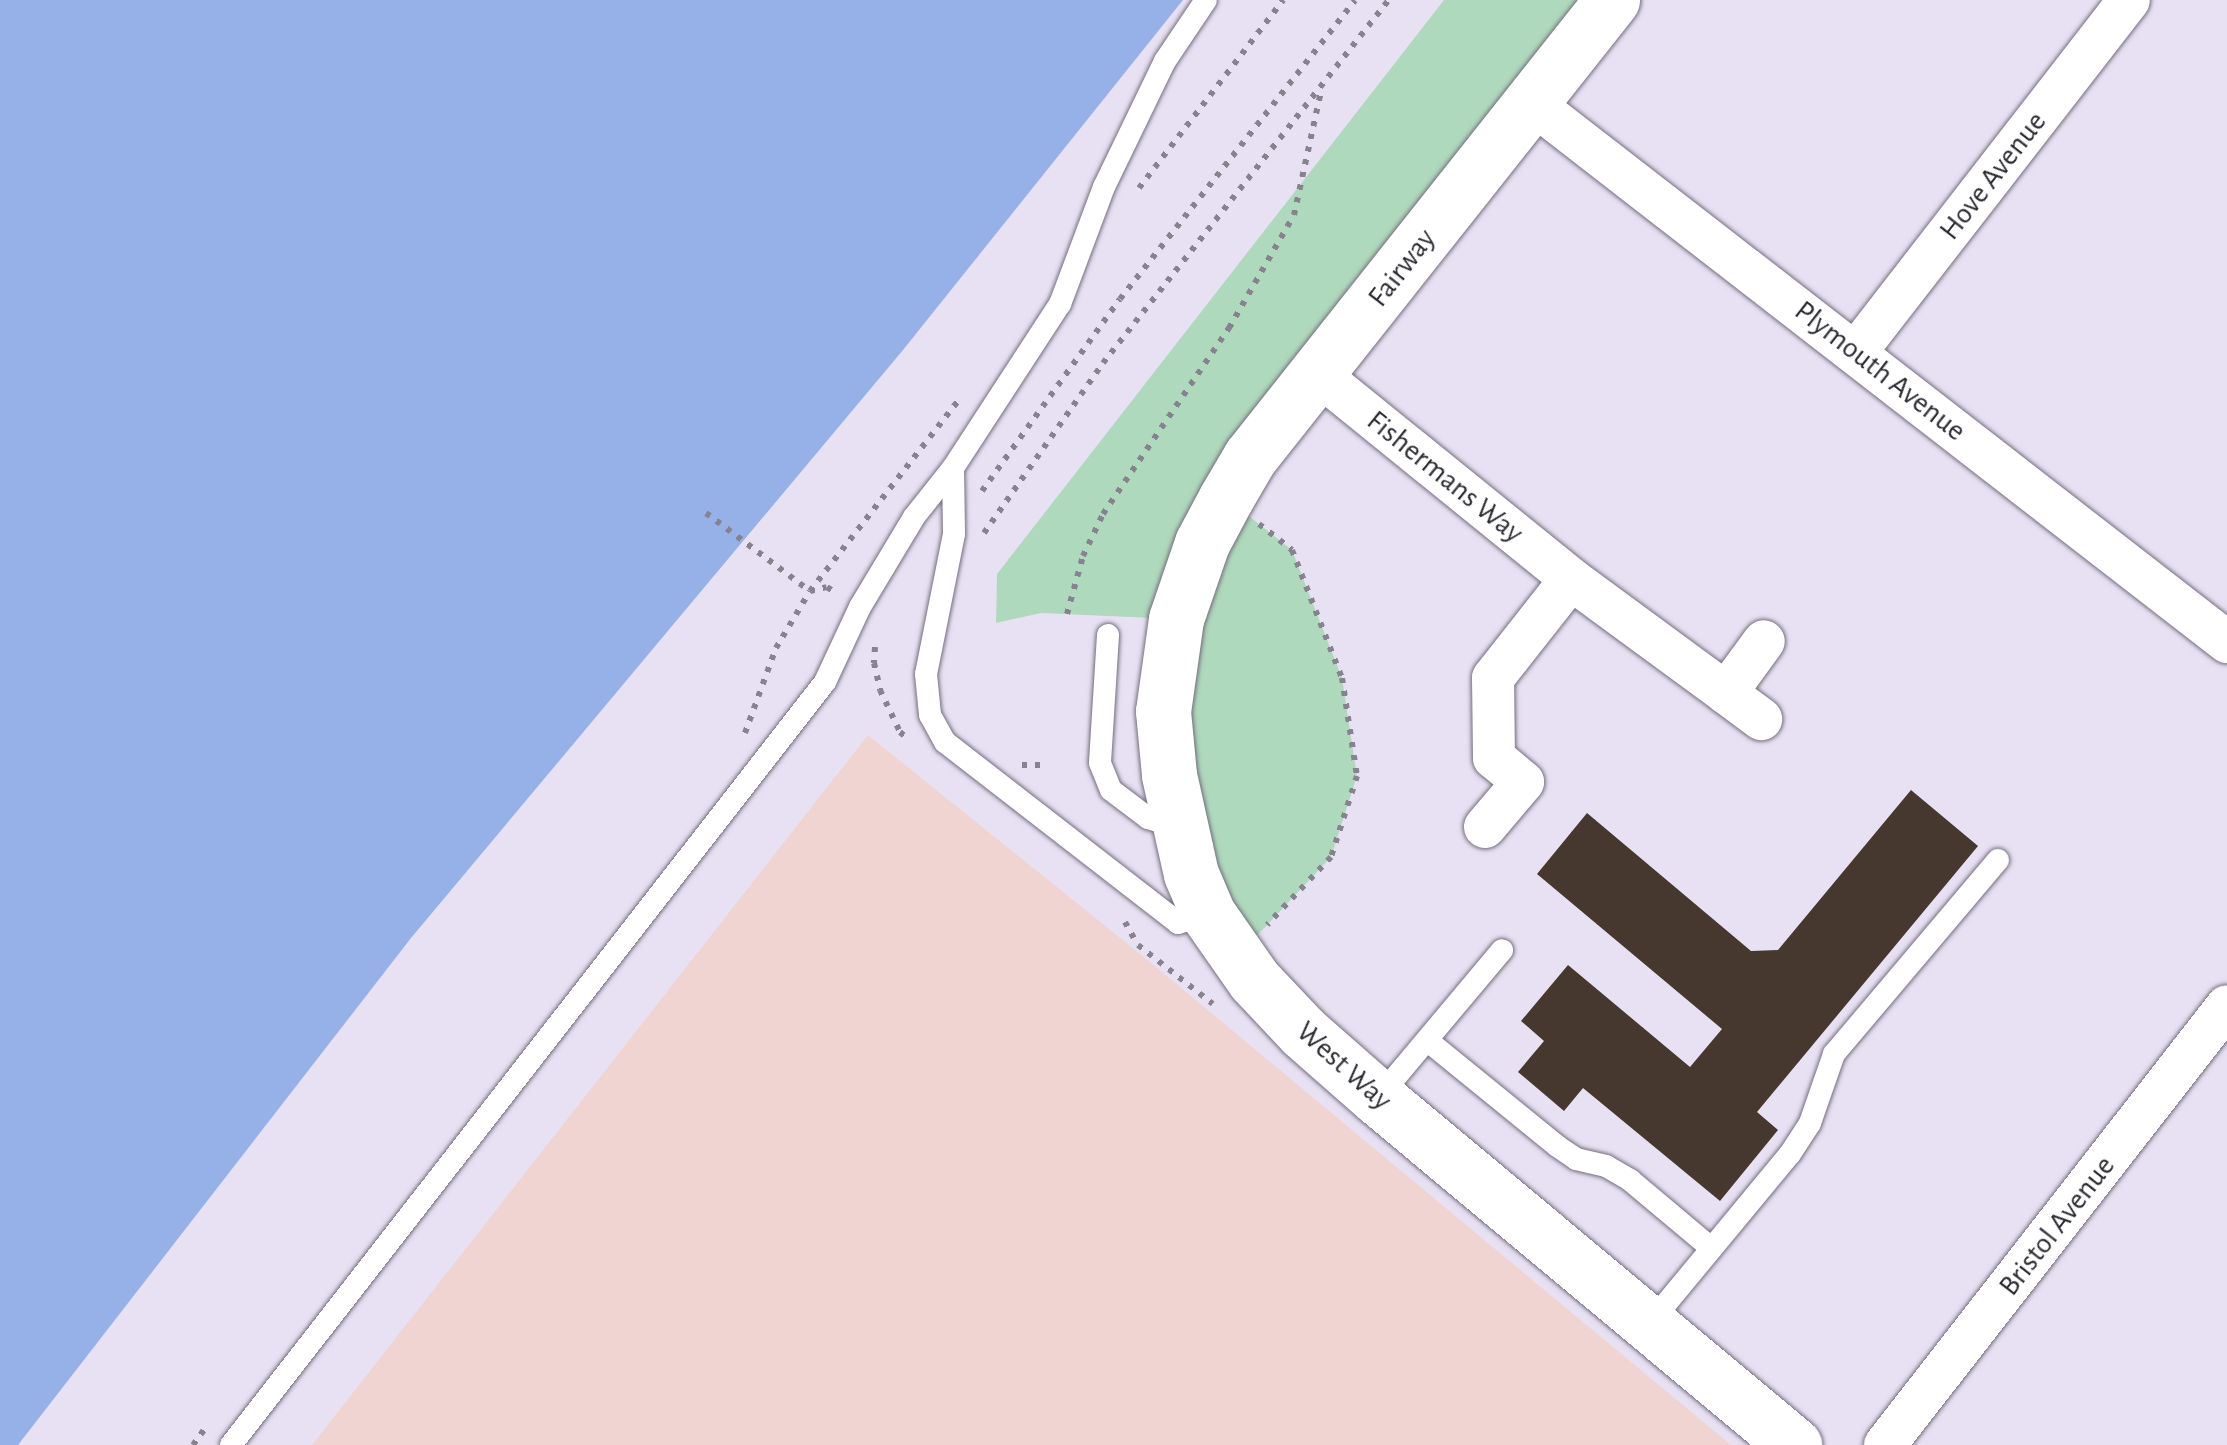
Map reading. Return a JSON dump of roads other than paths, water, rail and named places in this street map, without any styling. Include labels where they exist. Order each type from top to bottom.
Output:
[{"type":"street","name":"Fairway","points":[[1214,521],[1250,457],[1612,0]]},
{"type":"street","name":"Hove Avenue","points":[[1856,352],[2129,0]]},
{"type":"street","name":"Plymouth Avenue","points":[[1532,103],[2227,642]]},
{"type":"street","name":"Fishermans Way","points":[[1318,374],[1571,579],[1760,719]]},
{"type":"street","name":"West Way","points":[[1214,521],[1185,584],[1168,658],[1164,711],[1177,827],[1222,936],[1302,1032],[1794,1445]]},
{"type":"street","points":[[1485,826],[1523,782],[1494,758],[1493,678],[1571,579]]},
{"type":"street","points":[[1726,692],[1764,641]]},
{"type":"street","name":"Bristol Avenue","points":[[1884,1445],[2227,1006]]},
{"type":"lane","points":[[231,1445],[825,682],[878,577],[914,517],[953,468],[1060,304],[1104,187],[1166,61],[1206,0]]},
{"type":"lane","points":[[953,468],[954,534],[926,674],[930,715],[945,742],[1178,923],[1222,936]]},
{"type":"lane","points":[[1108,635],[1100,762],[1112,790],[1148,818],[1177,827]]},
{"type":"lane","points":[[1650,1324],[1810,1123],[1834,1054],[1998,860]]},
{"type":"lane","points":[[1378,1098],[1502,950]]},
{"type":"lane","points":[[1428,1041],[1576,1160],[1606,1166],[1630,1180],[1711,1248]]},
{"type":"water","points":[[0,0],[1183,0],[903,350],[411,938],[18,1445],[0,1445]]}]
